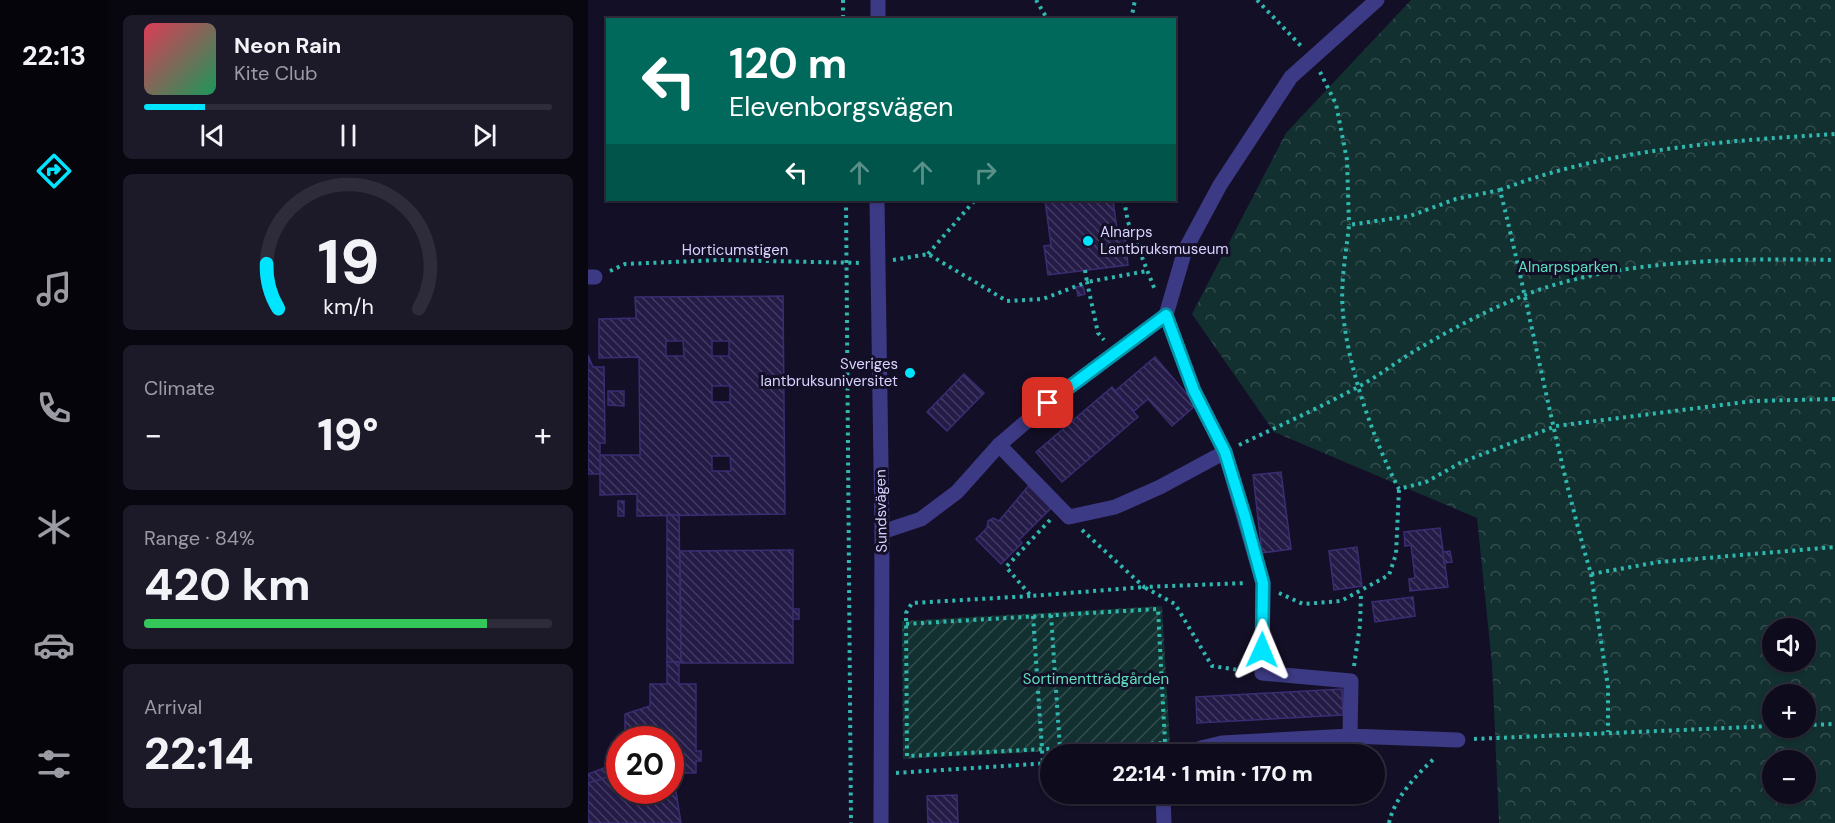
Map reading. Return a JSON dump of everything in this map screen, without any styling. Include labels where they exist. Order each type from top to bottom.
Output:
[{"type":"street","points":[[878,0],[878,18]]},
{"type":"street","points":[[1350,736],[1351,681],[1262,673],[1263,583],[1225,452],[1194,391],[1166,315],[1185,250],[1220,185],[1291,77],[1377,0]]},
{"type":"street","name":"Sundsvägen","points":[[878,201],[882,532],[881,823]]},
{"type":"street","points":[[882,532],[921,519],[957,492],[999,445],[1114,352],[1166,315]]},
{"type":"street","points":[[999,445],[1069,517],[1115,507],[1160,487],[1225,452]]},
{"type":"street","points":[[1218,744],[1350,736],[1458,740]]},
{"type":"street","points":[[1163,804],[1164,823]]},
{"type":"path","points":[[843,0],[843,18]]},
{"type":"path","points":[[1036,0],[1047,18]]},
{"type":"path","points":[[1132,18],[1136,0]]},
{"type":"path","points":[[1257,0],[1314,58],[1336,104],[1347,160],[1349,225],[1342,311],[1348,350],[1399,489],[1426,482],[1462,462],[1556,426],[1753,401],[1835,399]]},
{"type":"path","points":[[1349,225],[1410,216],[1456,199],[1500,190],[1537,176],[1633,156],[1726,141],[1835,134]]},
{"type":"path","points":[[1500,190],[1576,520],[1591,574],[1608,687],[1608,732]]},
{"type":"path","points":[[846,201],[851,823]]},
{"type":"path","points":[[974,201],[928,254],[1007,301],[1043,299],[1087,282],[1147,271]]},
{"type":"path","points":[[1124,201],[1128,222],[1166,315]]},
{"type":"path","name":"Horticumstigen","points":[[591,277],[625,264],[719,260],[877,263],[928,254]]},
{"type":"path","points":[[1225,452],[1360,386],[1410,354],[1491,310],[1523,296],[1576,280],[1624,270],[1758,258],[1835,260]]},
{"type":"path","points":[[1085,270],[1098,333],[1114,352]]},
{"type":"path","points":[[1031,596],[1006,567],[1061,509]]},
{"type":"path","points":[[1591,574],[1659,562],[1835,547]]},
{"type":"path","points":[[1040,750],[907,756],[906,613],[912,603],[1144,587],[1175,604],[1212,666],[1262,673]]},
{"type":"path","points":[[1351,681],[1360,625],[1361,592]]},
{"type":"path","points":[[906,624],[1158,609],[1166,743],[1154,744]]},
{"type":"path","points":[[1052,615],[1060,744]]},
{"type":"path","points":[[1033,616],[1042,744]]},
{"type":"path","points":[[1816,725],[1835,724]]},
{"type":"path","points":[[1389,823],[1401,796],[1417,775],[1458,740],[1762,726]]},
{"type":"path","points":[[881,774],[1040,764]]},
{"type":"green space","name":"Alnarpsparken","points":[[1411,0],[1835,0],[1835,823],[1499,823],[1492,664],[1477,518],[1274,432],[1192,314],[1286,133]]},
{"type":"green space","name":"Sortimentträdgården","points":[[1162,606],[1170,744],[1040,744],[1040,752],[903,759],[902,621]]},
{"type":"building","name":"Alnarps Lantbruksmuseum","points":[[1045,201],[1113,201],[1118,237],[1125,236],[1128,265],[1048,275],[1044,246],[1051,245]]},
{"type":"building","points":[[1083,286],[1085,294],[1078,296],[1076,287]]},
{"type":"building","points":[[783,296],[785,514],[637,516],[637,494],[600,495],[600,455],[640,455],[639,357],[599,358],[599,319],[636,318],[635,297]],"holes":[[[666,341],[683,341],[684,356],[666,356]],[[712,341],[729,341],[729,356],[712,356]],[[712,386],[730,386],[730,402],[712,402]],[[712,456],[730,456],[731,471],[712,471]]]},
{"type":"building","points":[[588,355],[593,367],[604,367],[605,443],[600,443],[600,474],[588,474]]},
{"type":"building","points":[[1155,357],[1196,405],[1172,426],[1148,399],[1133,412],[1115,391]]},
{"type":"building","points":[[964,374],[984,393],[947,431],[927,412]]},
{"type":"building","points":[[1112,387],[1138,417],[1062,482],[1036,452]]},
{"type":"building","points":[[608,391],[624,391],[624,406],[608,405]]},
{"type":"building","points":[[1281,472],[1291,549],[1262,553],[1253,475]]},
{"type":"building","points":[[1030,484],[1052,507],[1019,540],[1022,543],[1001,564],[976,539],[987,528],[988,521],[993,518],[999,521]]},
{"type":"building","points":[[618,501],[624,501],[624,516],[618,516]]},
{"type":"building","points":[[667,515],[679,515],[681,662],[667,662]]},
{"type":"building","points":[[1440,528],[1448,587],[1410,591],[1409,579],[1415,578],[1411,545],[1405,546],[1404,532]]},
{"type":"building","points":[[1357,547],[1362,586],[1334,590],[1329,551]]},
{"type":"building","points":[[793,550],[793,663],[681,663],[680,551]]},
{"type":"building","points":[[1450,551],[1452,562],[1444,563],[1443,552]]},
{"type":"building","points":[[1413,597],[1415,616],[1375,622],[1372,602]]},
{"type":"building","points":[[793,609],[799,609],[799,619],[793,619]]},
{"type":"building","points":[[667,662],[679,662],[679,684],[696,684],[696,751],[701,751],[701,761],[696,761],[696,773],[684,773],[684,726],[625,726],[625,714],[650,706],[650,684],[667,684]]},
{"type":"building","points":[[1342,689],[1343,715],[1197,723],[1196,697]]},
{"type":"building","points":[[606,767],[606,778],[588,785],[588,774]]},
{"type":"building","points":[[606,777],[606,804],[678,804],[681,823],[588,823],[588,783]]},
{"type":"building","points":[[957,795],[958,823],[928,823],[927,796]]},
{"type":"place","name":"Alnarps Lantbruksmuseum","points":[[1088,241]]},
{"type":"place","name":"Sveriges lantbruksuniversitet","points":[[910,373]]},
{"type":"route","points":[[1048,403],[1166,315],[1194,391],[1225,452],[1245,517],[1263,583],[1262,650]]}]
